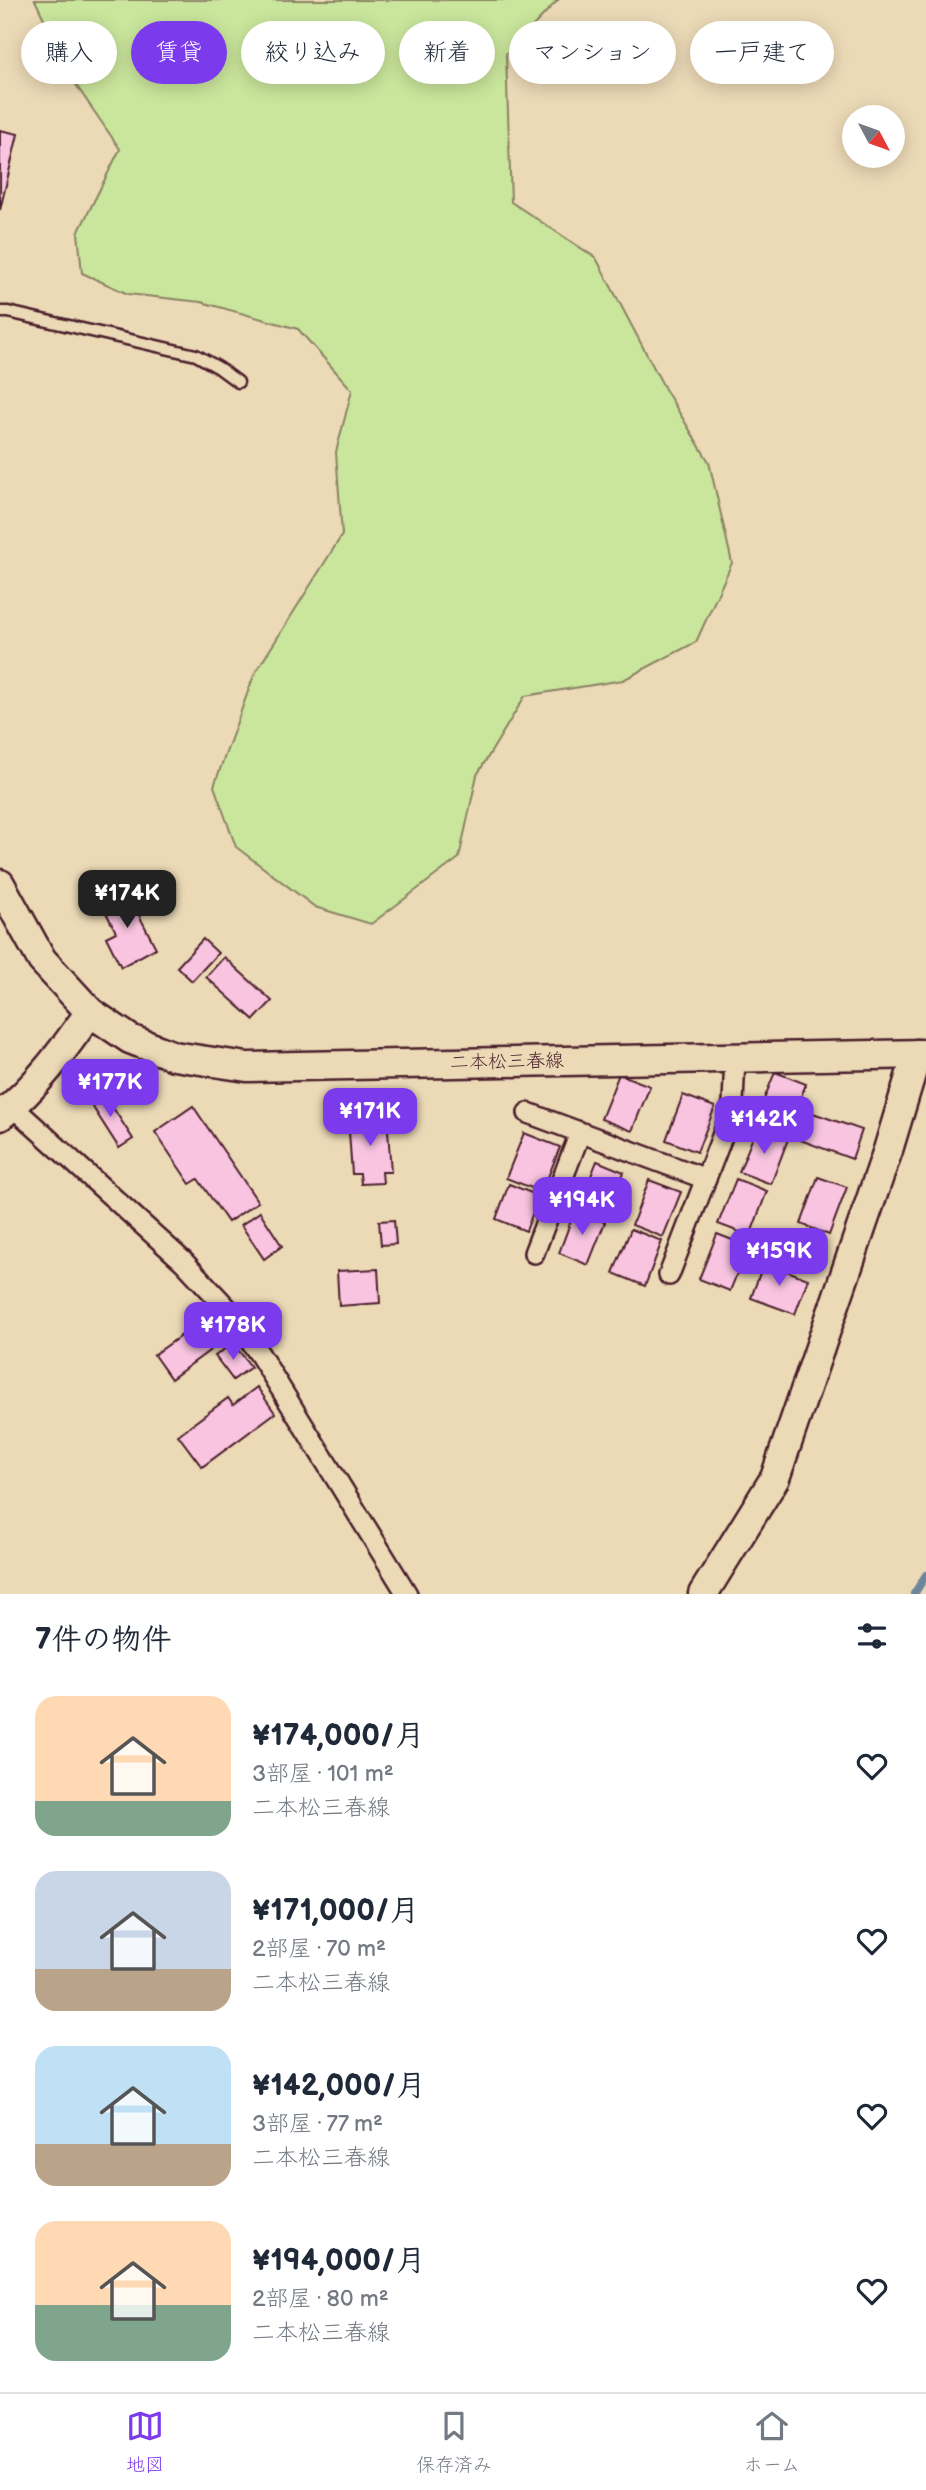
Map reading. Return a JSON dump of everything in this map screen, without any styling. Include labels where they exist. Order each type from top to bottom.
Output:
[{"type":"main road","name":"二本松三春線","points":[[0,884],[42,960],[90,1012],[130,1039],[174,1056],[247,1067],[921,1054]]},
{"type":"main road","points":[[6,1112],[65,1048],[90,1012]]},
{"type":"main road","points":[[703,1594],[775,1478],[921,1054]]},
{"type":"street","points":[[669,1275],[733,1103],[735,1058]]},
{"type":"street","points":[[6,1112],[184,1262],[228,1308],[260,1354],[407,1594]]},
{"type":"street","points":[[528,1113],[706,1179]]},
{"type":"street","points":[[534,1253],[580,1133]]},
{"type":"lane","points":[[0,312],[196,355],[238,382]]},
{"type":"green space","points":[[35,0],[558,0],[538,21],[509,21],[509,51],[506,54],[511,202],[596,258],[665,389],[709,462],[732,563],[696,642],[623,680],[525,696],[477,775],[459,858],[371,924],[315,907],[236,847],[214,786],[254,675],[342,535],[336,452],[352,390],[298,329],[201,302],[128,294],[82,273],[78,233],[120,149],[75,84],[117,84],[117,21],[45,21]]},
{"type":"building","points":[[0,130],[18,134],[0,210]]},
{"type":"building","points":[[126,890],[156,948],[121,967],[106,937],[116,932],[101,903]]},
{"type":"building","points":[[203,939],[218,953],[192,981],[177,967]]},
{"type":"building","points":[[224,957],[272,1001],[254,1020],[206,977]]},
{"type":"building","points":[[775,1072],[806,1084],[788,1129],[757,1117]]},
{"type":"building","points":[[619,1074],[650,1086],[632,1131],[601,1119]]},
{"type":"building","points":[[101,1089],[133,1139],[119,1148],[87,1098]]},
{"type":"building","points":[[683,1095],[715,1107],[697,1152],[666,1140]]},
{"type":"building","points":[[193,1106],[258,1202],[228,1222],[198,1179],[190,1184],[155,1132]]},
{"type":"building","points":[[810,1112],[862,1130],[852,1159],[800,1140]]},
{"type":"building","points":[[387,1116],[391,1172],[382,1172],[383,1183],[361,1184],[360,1174],[352,1174],[348,1118]]},
{"type":"building","points":[[757,1127],[788,1139],[771,1184],[739,1172]]},
{"type":"building","points":[[524,1133],[560,1147],[542,1192],[506,1178]]},
{"type":"building","points":[[597,1161],[624,1172],[608,1212],[581,1201]]},
{"type":"building","points":[[818,1177],[847,1187],[829,1235],[801,1224]]},
{"type":"building","points":[[736,1179],[767,1191],[750,1236],[718,1224]]},
{"type":"building","points":[[649,1180],[681,1192],[663,1237],[632,1225]]},
{"type":"building","points":[[509,1184],[539,1196],[526,1231],[496,1219]]},
{"type":"building","points":[[575,1210],[605,1222],[588,1265],[559,1253]]},
{"type":"building","points":[[260,1212],[282,1246],[264,1259],[241,1225]]},
{"type":"building","points":[[394,1220],[396,1244],[381,1245],[379,1221]]},
{"type":"building","points":[[631,1229],[662,1241],[645,1286],[613,1273]]},
{"type":"building","points":[[717,1234],[748,1246],[730,1291],[699,1279]]},
{"type":"building","points":[[764,1262],[808,1279],[795,1314],[751,1298]]},
{"type":"building","points":[[378,1269],[380,1303],[339,1306],[337,1271]]},
{"type":"building","points":[[196,1325],[213,1348],[171,1379],[154,1355]]},
{"type":"building","points":[[233,1343],[251,1367],[233,1380],[215,1356]]},
{"type":"building","points":[[257,1387],[275,1413],[202,1467],[178,1435],[228,1398],[233,1405]]},
{"type":"waterway","points":[[914,1594],[926,1575]]}]
